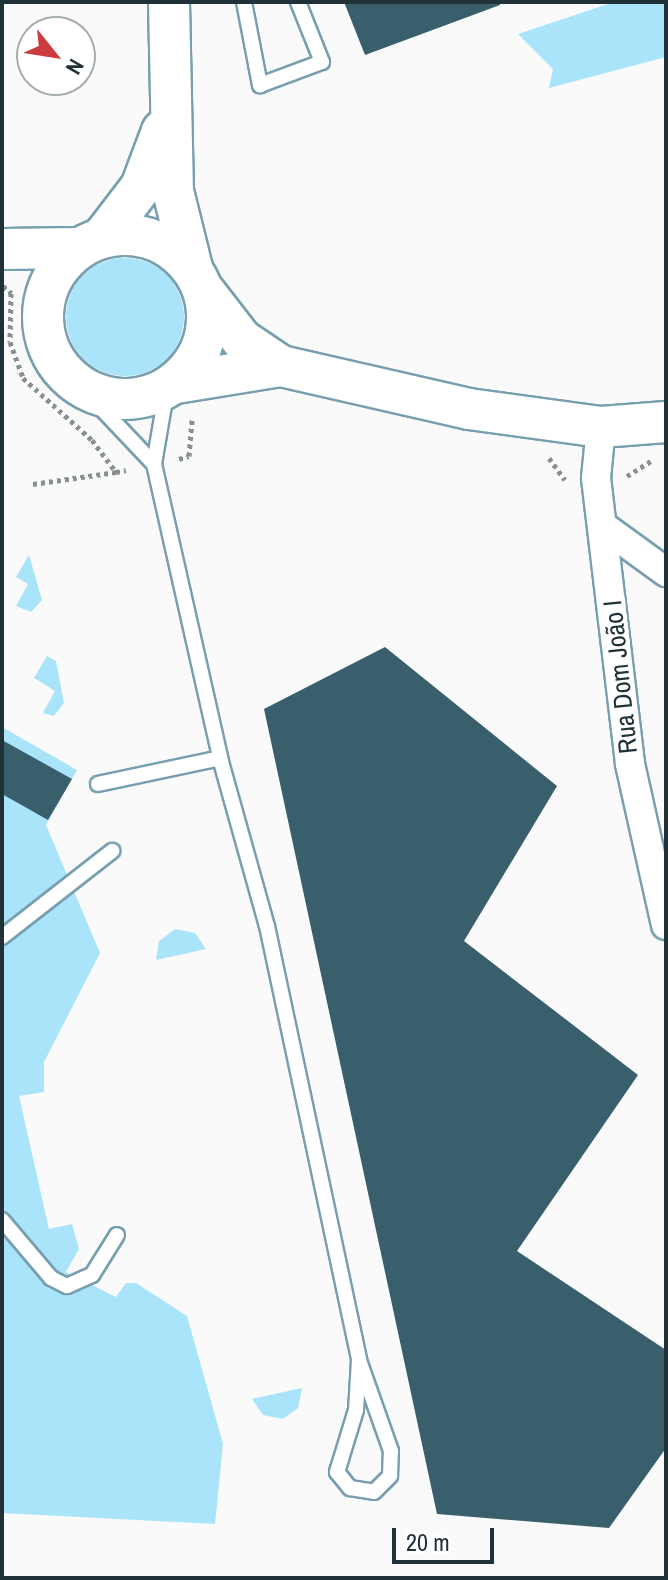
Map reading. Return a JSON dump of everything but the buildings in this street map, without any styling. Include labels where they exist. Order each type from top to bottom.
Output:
[{"type":"main road","points":[[169,2],[167,116],[176,212],[198,280],[205,341],[180,394]]},
{"type":"main road","points":[[167,116],[141,187],[49,285],[43,332],[65,374],[83,389],[129,400],[180,394],[281,366]]},
{"type":"main road","points":[[2,249],[152,238],[198,280],[242,340],[281,366],[469,409],[601,427],[666,422]]},
{"type":"street","name":"Rua Dom João I","points":[[601,427],[596,478],[630,764],[657,842],[666,925]]},
{"type":"street","points":[[604,527],[666,572]]},
{"type":"lane","points":[[244,2],[260,85],[322,62],[298,2]]},
{"type":"lane","points":[[83,389],[154,464],[220,758],[267,926],[359,1360],[391,1451],[390,1476],[374,1492],[350,1488],[337,1472],[356,1410],[359,1360]]},
{"type":"lane","points":[[154,464],[180,394]]},
{"type":"lane","points":[[98,784],[220,758]]},
{"type":"lane","points":[[2,937],[112,851]]},
{"type":"lane","points":[[2,1220],[31,1257],[67,1286],[92,1275],[117,1235]]},
{"type":"path","points":[[2,285],[11,293],[10,342],[23,378],[92,440],[116,472]]},
{"type":"path","points":[[33,484],[116,472],[189,456],[189,426],[180,394]]},
{"type":"path","points":[[541,453],[563,480]]},
{"type":"shaded area","points":[[614,2],[666,2],[666,57],[549,88],[553,69],[518,34]]},
{"type":"shaded area","points":[[125,258],[148,263],[167,275],[179,294],[184,317],[179,340],[167,359],[148,371],[125,376],[102,371],[83,359],[71,340],[66,317],[71,294],[83,275],[102,263]]},
{"type":"shaded area","points":[[29,555],[42,600],[31,612],[16,606],[28,584],[16,577]]},
{"type":"shaded area","points":[[47,656],[56,661],[64,703],[54,716],[43,713],[55,691],[34,678]]},
{"type":"shaded area","points":[[2,727],[77,770],[46,825],[100,953],[44,1062],[44,1092],[19,1096],[49,1229],[72,1224],[79,1249],[66,1272],[116,1297],[126,1283],[136,1283],[187,1316],[223,1444],[215,1524],[2,1513]]},
{"type":"shaded area","points":[[175,929],[195,933],[206,949],[156,960],[159,941]]},
{"type":"shaded area","points":[[302,1388],[298,1408],[283,1419],[263,1415],[252,1399]]}]
